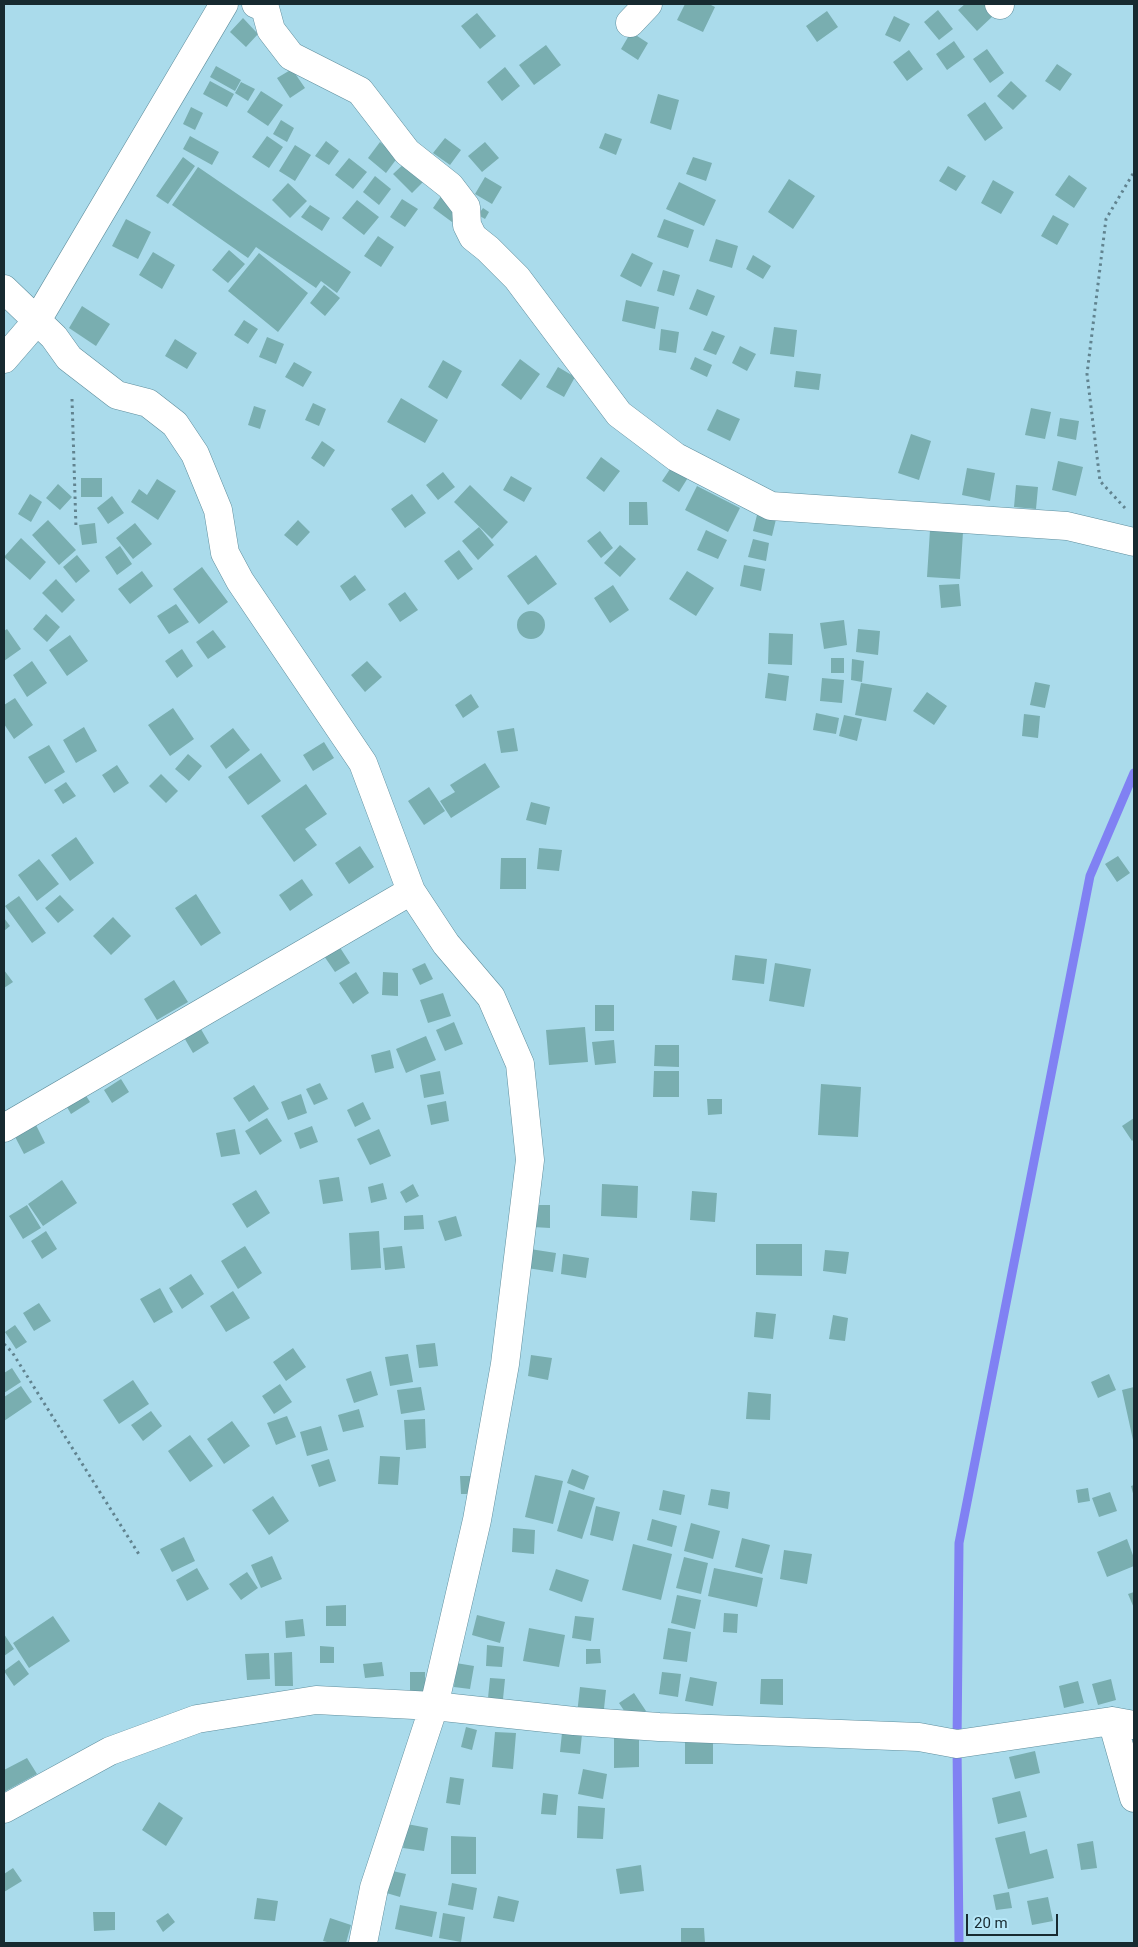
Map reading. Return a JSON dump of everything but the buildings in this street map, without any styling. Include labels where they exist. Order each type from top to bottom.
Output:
[{"type":"street","points":[[4,359],[36,322],[224,4]]},
{"type":"street","points":[[256,4],[265,8],[271,30],[291,56],[360,91],[407,152],[450,186],[466,207],[467,225],[473,237],[517,278],[619,414],[676,458],[772,506],[1067,526],[1134,542]]},
{"type":"street","points":[[4,289],[36,322],[54,337],[69,358],[117,395],[148,403],[175,424],[195,454],[218,510],[225,553],[240,581],[363,763],[411,891],[446,944],[491,997],[520,1064],[530,1160],[505,1364],[477,1520],[434,1706],[374,1888],[363,1943]]},
{"type":"street","points":[[4,1128],[411,891]]},
{"type":"street","points":[[4,1809],[110,1751],[197,1719],[316,1700],[434,1706],[574,1721],[659,1727],[918,1737],[957,1744],[1123,1723],[1134,1798]]},
{"type":"path","points":[[1128,512],[1100,481],[1086,374],[1106,219],[1134,172]]},
{"type":"path","points":[[69,358],[74,421],[76,528]]},
{"type":"path","points":[[4,1344],[12,1352],[140,1556]]},
{"type":"waterway","points":[[959,1943],[957,1744],[959,1543],[1090,876],[1134,773]]}]
